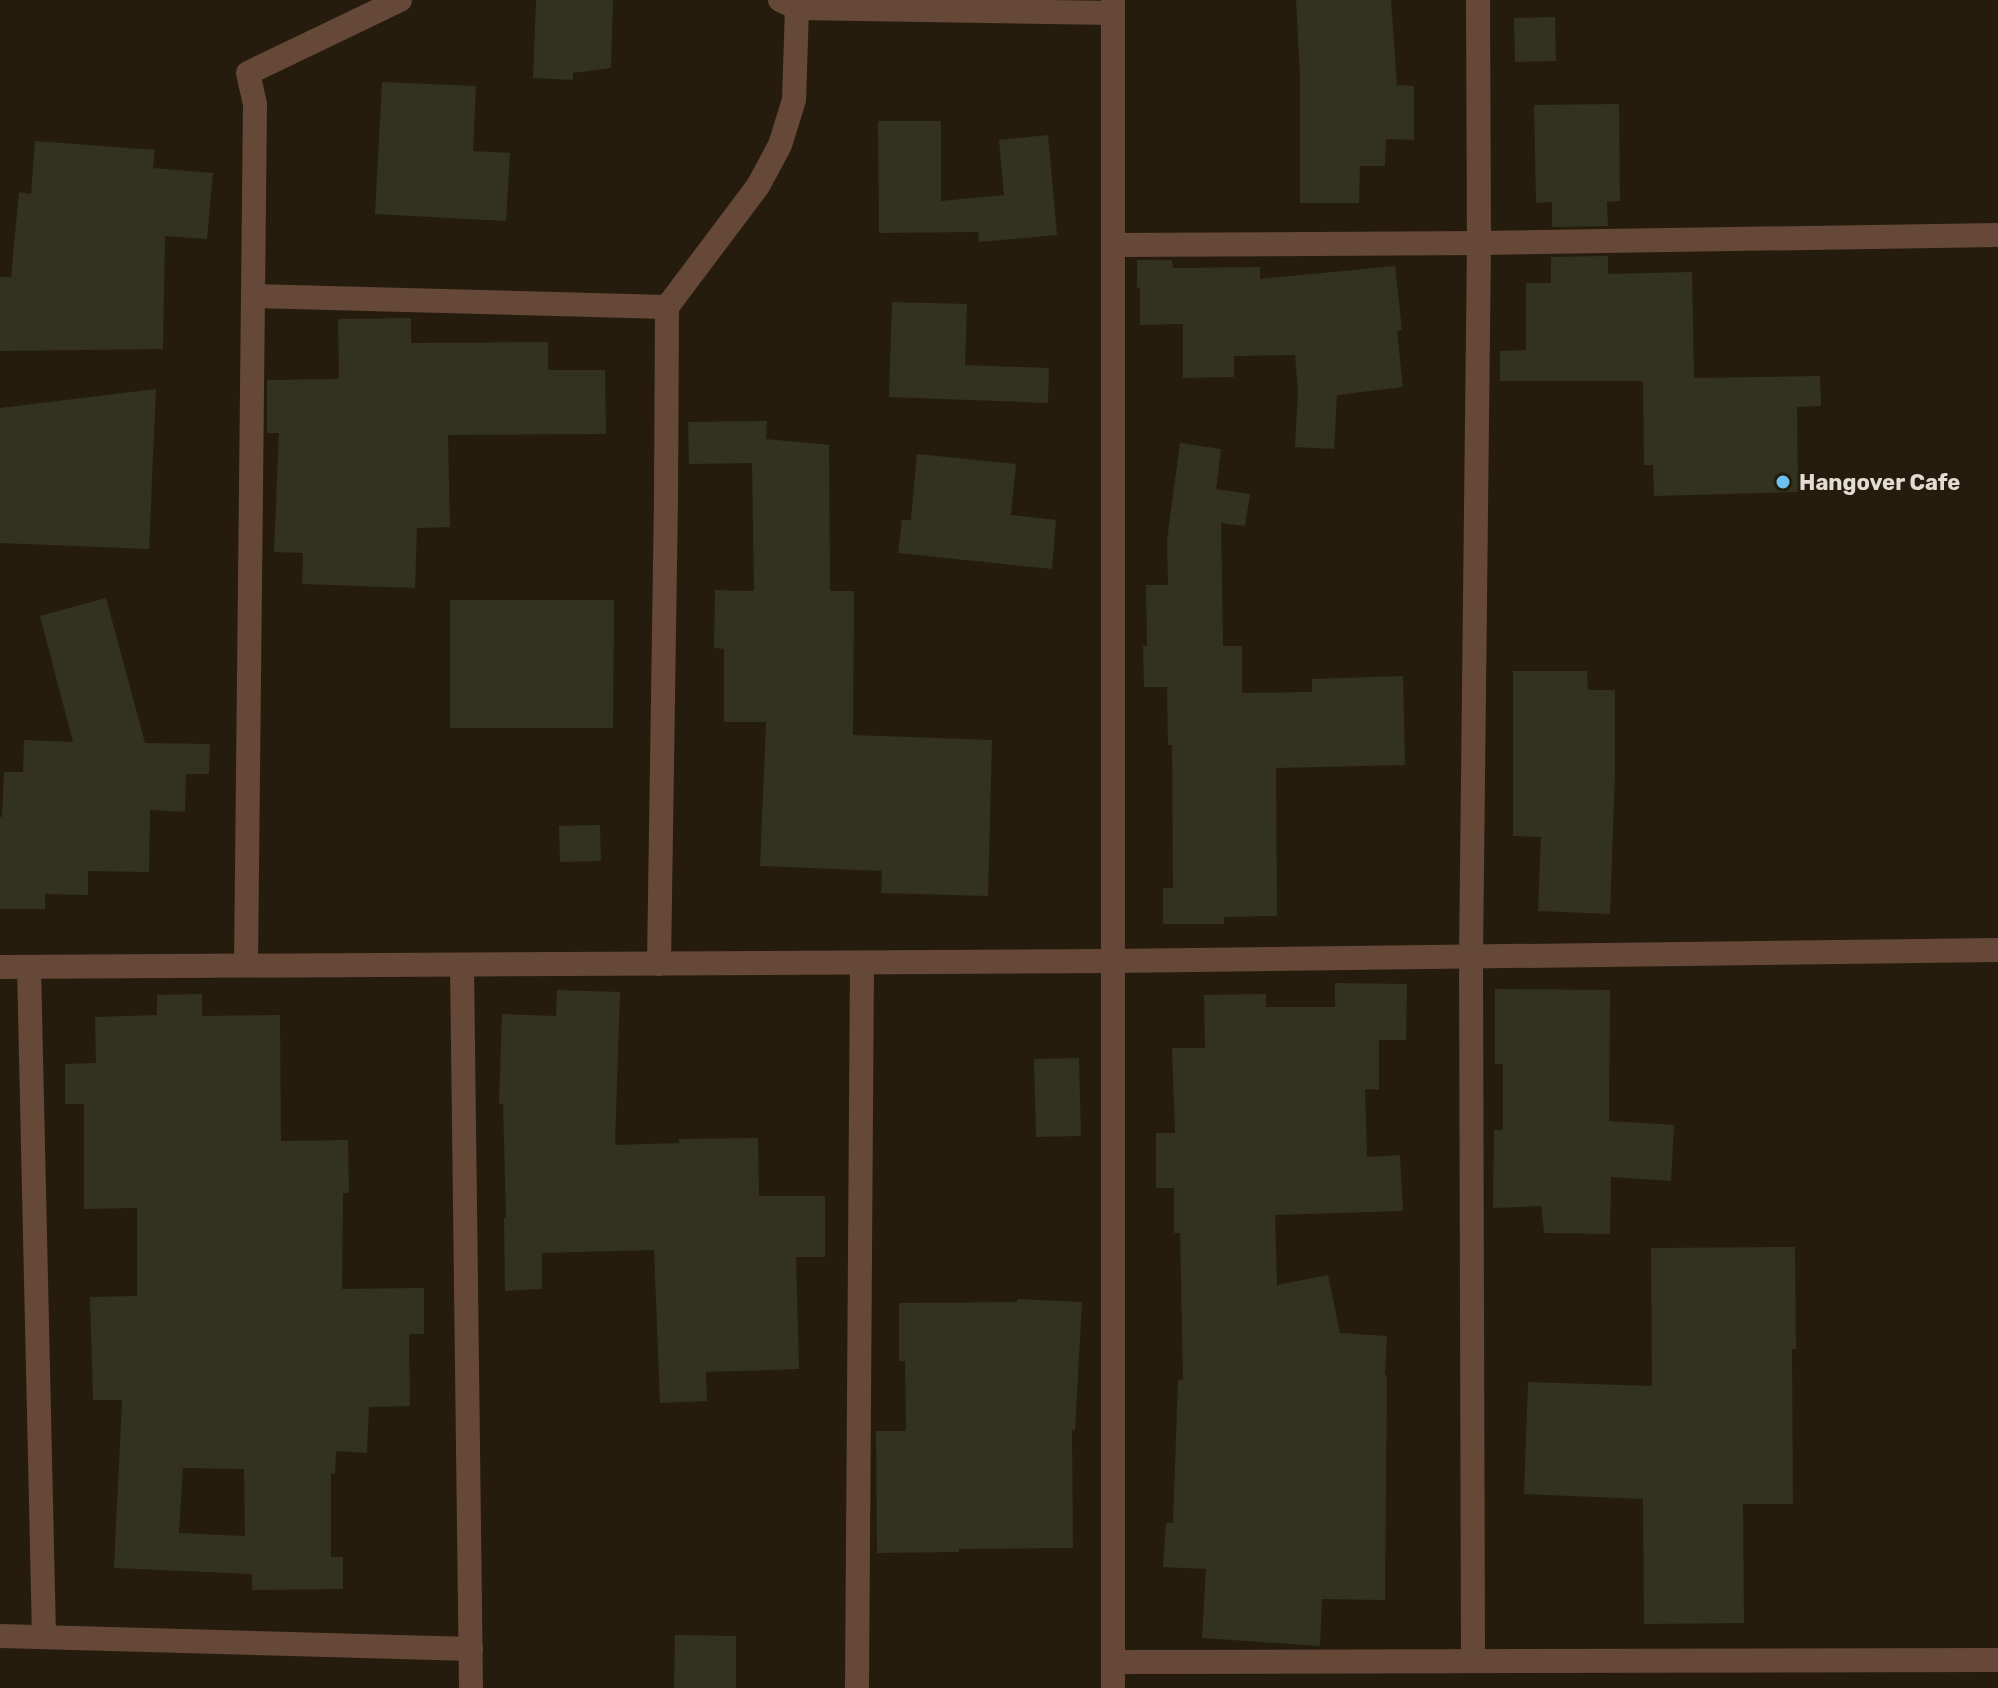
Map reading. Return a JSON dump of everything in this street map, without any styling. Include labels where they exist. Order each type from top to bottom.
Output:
[{"type":"street","points":[[246,965],[255,104],[248,73],[400,0]]},
{"type":"street","points":[[1473,1661],[1471,957],[1479,243],[1478,0]]},
{"type":"street","points":[[659,964],[667,307],[758,186],[780,145],[794,100],[789,4],[1113,6],[1113,1688]]},
{"type":"street","points":[[1113,245],[1998,235]]},
{"type":"street","points":[[253,296],[667,307]]},
{"type":"street","points":[[0,967],[1114,961],[1998,950]]},
{"type":"street","points":[[857,1688],[862,963]]},
{"type":"street","points":[[462,965],[471,1688]]},
{"type":"street","points":[[29,967],[44,1637]]},
{"type":"street","points":[[0,1636],[471,1649]]},
{"type":"street","points":[[1113,1662],[1998,1660]]},
{"type":"building","points":[[536,0],[613,0],[611,68],[573,73],[573,80],[533,78]]},
{"type":"building","points":[[1296,0],[1391,0],[1397,85],[1414,86],[1414,140],[1386,139],[1385,166],[1360,166],[1359,203],[1300,203],[1300,76]]},
{"type":"building","points":[[1555,17],[1556,61],[1515,62],[1514,18]]},
{"type":"building","points":[[382,82],[476,86],[473,151],[510,153],[506,221],[375,214]]},
{"type":"building","points":[[1619,104],[1620,201],[1607,202],[1608,226],[1552,227],[1552,202],[1536,203],[1534,105]]},
{"type":"building","points":[[878,121],[941,121],[941,201],[1004,195],[999,140],[1048,135],[1057,235],[979,242],[978,232],[879,233]]},
{"type":"building","points":[[35,141],[155,150],[153,168],[213,173],[207,239],[165,236],[163,349],[0,351],[0,277],[11,277],[19,192],[31,194]]},
{"type":"building","points":[[1608,256],[1608,274],[1692,272],[1694,378],[1820,376],[1821,406],[1797,407],[1798,492],[1654,496],[1653,465],[1644,465],[1643,381],[1500,381],[1500,351],[1526,350],[1526,283],[1551,283],[1551,257]]},
{"type":"building","points":[[1137,260],[1172,260],[1173,268],[1260,267],[1260,279],[1395,266],[1402,330],[1397,331],[1403,387],[1337,395],[1334,449],[1295,447],[1298,392],[1295,355],[1234,356],[1234,377],[1183,378],[1183,324],[1140,325]]},
{"type":"building","points":[[892,302],[967,304],[965,365],[1049,368],[1048,403],[889,397]]},
{"type":"building","points":[[411,318],[411,343],[548,342],[548,370],[605,370],[606,434],[448,435],[450,527],[417,528],[415,588],[302,584],[303,553],[274,552],[279,433],[267,433],[267,380],[339,379],[338,319]]},
{"type":"building","points":[[156,389],[149,549],[0,543],[0,408]]},
{"type":"building","points":[[767,421],[766,439],[829,445],[830,591],[854,591],[853,735],[992,740],[988,896],[881,893],[882,871],[760,866],[766,722],[724,722],[724,649],[714,648],[715,590],[754,591],[752,463],[689,464],[688,422]]},
{"type":"building","points":[[1180,443],[1221,449],[1216,489],[1250,494],[1245,526],[1221,523],[1223,646],[1242,646],[1242,693],[1312,692],[1312,679],[1403,676],[1405,765],[1276,768],[1277,916],[1224,917],[1224,924],[1163,924],[1163,888],[1173,888],[1172,745],[1168,745],[1167,687],[1144,687],[1143,646],[1147,646],[1146,585],[1168,585],[1167,540]]},
{"type":"building","points":[[917,454],[1016,464],[1011,515],[1056,520],[1052,569],[898,553],[902,520],[911,520]]},
{"type":"building","points":[[106,598],[145,743],[210,744],[209,774],[186,774],[185,812],[150,810],[149,872],[88,871],[88,895],[45,894],[45,909],[0,909],[0,817],[4,772],[23,772],[24,740],[73,742],[40,616]]},
{"type":"building","points":[[450,600],[614,600],[613,728],[450,728]]},
{"type":"building","points":[[1513,671],[1587,671],[1588,690],[1615,690],[1610,914],[1538,911],[1541,837],[1513,836]]},
{"type":"building","points":[[600,825],[601,861],[560,862],[559,826]]},
{"type":"building","points":[[1335,983],[1407,984],[1406,1040],[1379,1040],[1379,1090],[1365,1089],[1367,1157],[1400,1155],[1403,1211],[1275,1215],[1277,1285],[1328,1275],[1340,1333],[1387,1336],[1385,1600],[1322,1599],[1320,1646],[1202,1638],[1206,1569],[1163,1567],[1166,1523],[1173,1523],[1178,1380],[1183,1380],[1180,1233],[1174,1233],[1174,1188],[1156,1188],[1156,1133],[1175,1133],[1172,1048],[1205,1048],[1204,995],[1266,994],[1266,1007],[1335,1007]]},
{"type":"building","points":[[1495,989],[1610,990],[1609,1121],[1674,1125],[1671,1181],[1611,1177],[1610,1234],[1544,1233],[1541,1206],[1493,1208],[1494,1130],[1503,1130],[1503,1064],[1495,1064]]},
{"type":"building","points":[[557,990],[620,992],[615,1145],[679,1143],[679,1139],[758,1138],[759,1196],[825,1196],[825,1257],[796,1257],[799,1369],[706,1372],[707,1401],[660,1403],[654,1250],[542,1253],[542,1289],[505,1291],[503,1104],[499,1104],[502,1014],[556,1016]]},
{"type":"building","points":[[202,994],[202,1016],[280,1015],[281,1141],[348,1140],[349,1193],[343,1193],[342,1289],[424,1288],[424,1334],[409,1334],[410,1406],[369,1407],[367,1453],[336,1451],[335,1474],[331,1473],[331,1557],[343,1557],[343,1589],[252,1590],[252,1574],[114,1568],[122,1400],[93,1400],[90,1297],[137,1296],[137,1208],[84,1209],[84,1104],[65,1104],[65,1064],[96,1063],[95,1017],[157,1015],[157,995]],"holes":[[[183,1468],[244,1469],[245,1536],[179,1533]]]},
{"type":"building","points":[[1079,1058],[1081,1136],[1036,1137],[1034,1059]]},
{"type":"building","points":[[1795,1247],[1793,1504],[1743,1504],[1744,1623],[1644,1624],[1643,1499],[1524,1494],[1528,1382],[1652,1386],[1651,1248]]},
{"type":"building","points":[[1017,1299],[1082,1302],[1075,1430],[1072,1430],[1073,1548],[877,1553],[876,1431],[906,1431],[905,1361],[899,1361],[899,1303],[1017,1302]]},
{"type":"building","points":[[675,1635],[736,1636],[736,1688],[674,1688]]},
{"type":"place","name":"Hangover Cafe","points":[[1783,482]]}]
